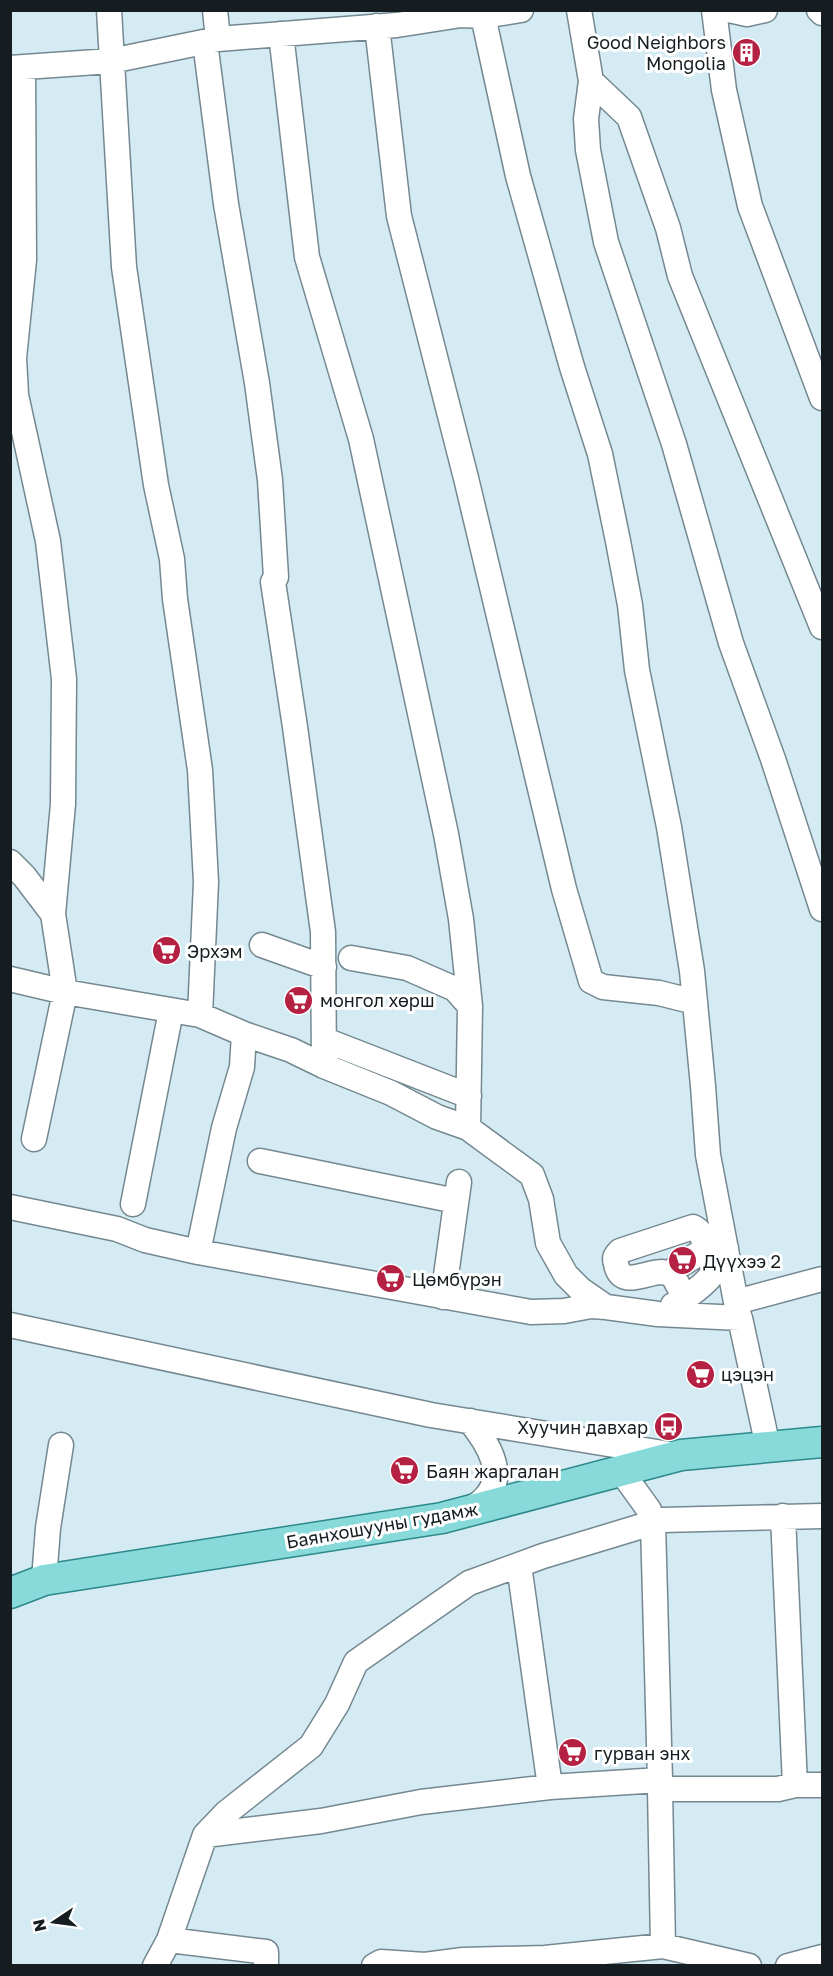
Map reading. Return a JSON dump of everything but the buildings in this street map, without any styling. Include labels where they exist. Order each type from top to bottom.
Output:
[{"type":"main road","name":"Баянхошууны гудамж","points":[[10,1593],[44,1581],[442,1518],[681,1455],[822,1442]]},
{"type":"street","points":[[108,10],[124,267],[156,485],[171,559],[176,609],[200,770],[206,882],[200,1015]]},
{"type":"street","points":[[214,10],[212,41],[226,204],[257,383],[270,480],[276,577],[273,582],[323,932],[324,1066]]},
{"type":"street","points":[[34,1139],[65,992],[53,914],[63,804],[64,679],[48,541],[16,395],[15,302],[24,260],[17,68],[111,61],[212,41],[384,20],[521,10]]},
{"type":"street","points":[[579,10],[591,81],[586,119],[588,150],[606,242],[671,434],[731,643],[773,759],[822,909]]},
{"type":"street","points":[[714,10],[724,90],[750,207],[822,398]]},
{"type":"street","points":[[729,10],[747,14],[765,10]]},
{"type":"street","points":[[468,14],[518,176],[572,367],[600,454],[630,605],[638,670],[669,827],[695,1002],[708,1155],[738,1310],[768,1447]]},
{"type":"street","points":[[384,20],[399,216],[466,478],[564,889],[591,981],[603,987],[659,993],[695,1002]]},
{"type":"street","points":[[281,34],[307,257],[361,439],[448,845],[461,918],[470,1006],[468,1128]]},
{"type":"street","points":[[591,81],[629,117],[668,228],[680,276],[822,627]]},
{"type":"street","points":[[10,862],[24,876],[53,914]]},
{"type":"street","points":[[262,945],[324,967]]},
{"type":"street","points":[[351,957],[407,968],[456,989],[470,1006]]},
{"type":"street","points":[[10,979],[65,992],[200,1015],[244,1034],[291,1050],[391,1093],[437,1117],[468,1128],[532,1175],[541,1199],[548,1243],[566,1275],[580,1289],[606,1307]]},
{"type":"street","points":[[134,1204],[171,1011]]},
{"type":"street","points":[[198,1252],[224,1128],[242,1067],[244,1034]]},
{"type":"street","points":[[325,1040],[469,1096]]},
{"type":"street","points":[[260,1161],[457,1192],[444,1297]]},
{"type":"street","points":[[10,1207],[117,1229],[145,1240],[198,1252],[531,1312],[564,1311],[591,1306],[657,1314],[738,1310],[822,1279]]},
{"type":"street","points":[[657,1314],[685,1298],[708,1280],[724,1256],[726,1248]]},
{"type":"street","points":[[672,1274],[685,1298]]},
{"type":"street","points":[[10,1325],[431,1415],[681,1455]]},
{"type":"street","points":[[466,1512],[486,1499],[494,1482],[495,1463],[487,1443],[470,1421]]},
{"type":"street","points":[[44,1581],[48,1527],[61,1445]]},
{"type":"street","points":[[621,1471],[649,1510],[653,1523],[660,1784],[653,1953]]},
{"type":"street","points":[[783,1516],[795,1785]]},
{"type":"street","points":[[155,1965],[169,1940],[205,1835],[226,1813],[311,1746],[337,1704],[356,1662],[469,1583],[519,1564],[662,1520],[822,1516]]},
{"type":"street","points":[[519,1564],[550,1787]]},
{"type":"street","points":[[205,1835],[321,1821],[421,1802],[550,1787],[660,1784],[778,1789],[795,1785],[822,1785]]},
{"type":"street","points":[[169,1940],[266,1952],[266,1965]]},
{"type":"street","points":[[374,1965],[381,1962],[425,1965],[463,1960],[547,1962],[653,1953],[749,1965]]},
{"type":"street","points":[[788,1965],[822,1957]]},
{"type":"place","name":"Good Neighbors Mongolia","points":[[747,52]]},
{"type":"place","name":"Эрхэм","points":[[166,951]]},
{"type":"place","name":"монгол хөрш","points":[[299,1000]]},
{"type":"place","name":"Дүүхээ 2","points":[[682,1261]]},
{"type":"place","name":"Цөмбүрэн","points":[[391,1279]]},
{"type":"place","name":"цэцэн","points":[[700,1374]]},
{"type":"place","name":"Хуучин давхар","points":[[669,1427]]},
{"type":"place","name":"Баян жаргалан","points":[[405,1471]]},
{"type":"place","name":"гурван энх","points":[[573,1753]]}]
